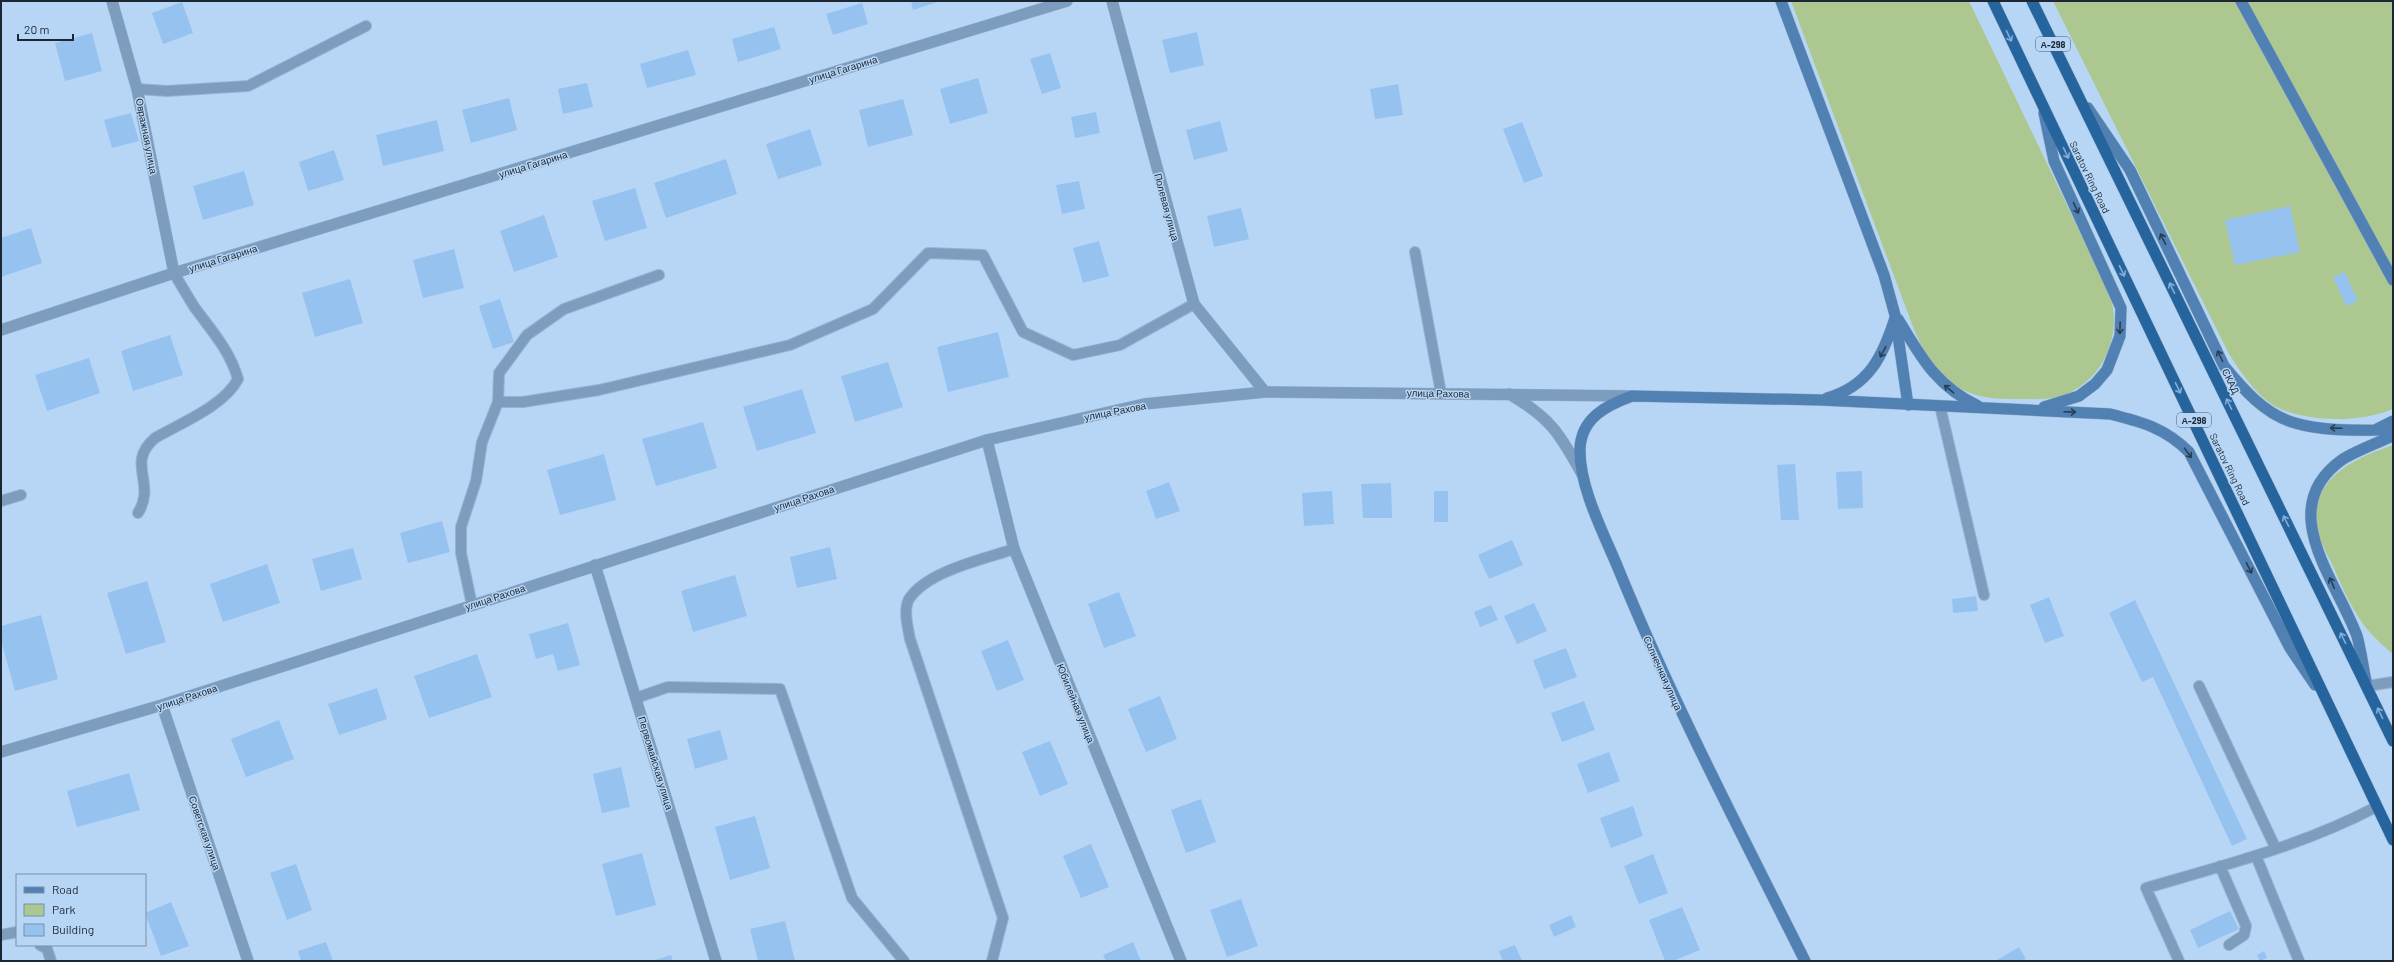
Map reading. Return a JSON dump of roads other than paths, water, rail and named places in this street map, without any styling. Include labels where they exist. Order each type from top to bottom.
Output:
[{"type":"highway","name":"Saratov Ring Road","points":[[1992,1],[2332,708],[2376,807],[2393,840]]},
{"type":"highway","name":"А-298","points":[[2032,1],[2074,87]]},
{"type":"highway","name":"СКАД","points":[[2074,87],[2367,686]]},
{"type":"highway","name":"А-298","points":[[2367,686],[2393,740]]},
{"type":"main road","points":[[1781,1],[1884,274],[1895,315],[1908,405]]},
{"type":"main road","points":[[2241,1],[2393,280]]},
{"type":"main road","points":[[2074,87],[2130,170],[2224,366],[2242,388],[2266,408],[2294,423],[2327,428],[2393,430]]},
{"type":"main road","points":[[2031,409],[2060,403],[2079,396],[2095,384],[2107,370],[2116,350],[2120,329],[2121,308],[2054,161],[2042,105]]},
{"type":"main road","points":[[1821,400],[1840,394],[1856,385],[1869,372],[1885,348],[1895,315]]},
{"type":"main road","points":[[1895,315],[1923,360],[1942,383],[1958,396],[1983,408]]},
{"type":"main road","points":[[1632,396],[1821,400],[1908,405],[2031,409],[2110,414],[2145,423],[2173,437],[2189,452],[2290,648],[2332,708]]},
{"type":"main road","name":"Солнечная улица","points":[[1632,396],[1608,405],[1592,418],[1583,432],[1580,449],[1583,476],[1628,594],[1680,712],[1805,961]]},
{"type":"main road","points":[[2375,430],[2393,421]]},
{"type":"main road","points":[[2367,686],[2357,637],[2314,541],[2309,522],[2314,494],[2326,475],[2344,459],[2393,436]]},
{"type":"street","name":"Овражная улица","points":[[112,1],[137,88],[174,273]]},
{"type":"street","name":"улица Гагарина","points":[[1,330],[174,273],[1067,1]]},
{"type":"street","name":"Полевая улица","points":[[1112,1],[1194,304],[1265,392]]},
{"type":"street","name":"улица Рахова","points":[[1,752],[162,705],[472,604],[987,440],[1144,404],[1265,392],[1441,392],[1632,396]]},
{"type":"street","points":[[1508,394],[1532,407],[1547,419],[1562,438],[1583,476]]},
{"type":"street","name":"Юбилейная улица","points":[[987,440],[1014,549],[1181,961]]},
{"type":"street","name":"Первомайская улица","points":[[595,565],[716,961]]},
{"type":"street","name":"Советская улица","points":[[162,705],[248,961]]},
{"type":"lane","points":[[137,88],[167,91],[248,86],[366,26]]},
{"type":"lane","points":[[1415,252],[1441,392]]},
{"type":"lane","points":[[498,402],[523,402],[599,390],[790,345],[873,310],[928,253],[983,254],[1023,332],[1073,355],[1120,345],[1194,304]]},
{"type":"lane","points":[[138,513],[146,498],[141,460],[147,445],[155,438],[222,400],[233,389],[238,379],[234,366],[222,344],[195,307],[174,273]]},
{"type":"lane","points":[[472,604],[460,553],[462,527],[476,481],[482,442],[498,402],[500,373],[527,335],[564,309],[659,275]]},
{"type":"lane","points":[[1940,406],[1984,595]]},
{"type":"lane","points":[[1,501],[21,495]]},
{"type":"lane","points":[[992,961],[1003,918],[910,639],[906,620],[908,600],[918,589],[933,578],[960,566],[1014,549]]},
{"type":"lane","points":[[2367,686],[2393,682]]},
{"type":"lane","points":[[2199,686],[2276,849]]},
{"type":"lane","points":[[636,698],[668,687],[780,689],[852,898],[904,961]]},
{"type":"lane","points":[[2179,961],[2146,888],[2276,849],[2338,827],[2376,807]]},
{"type":"lane","points":[[2256,856],[2299,961]]},
{"type":"lane","points":[[2220,866],[2246,926],[2244,935],[2229,945]]},
{"type":"lane","points":[[1,935],[16,932]]},
{"type":"lane","points":[[42,946],[47,949],[51,961]]}]
